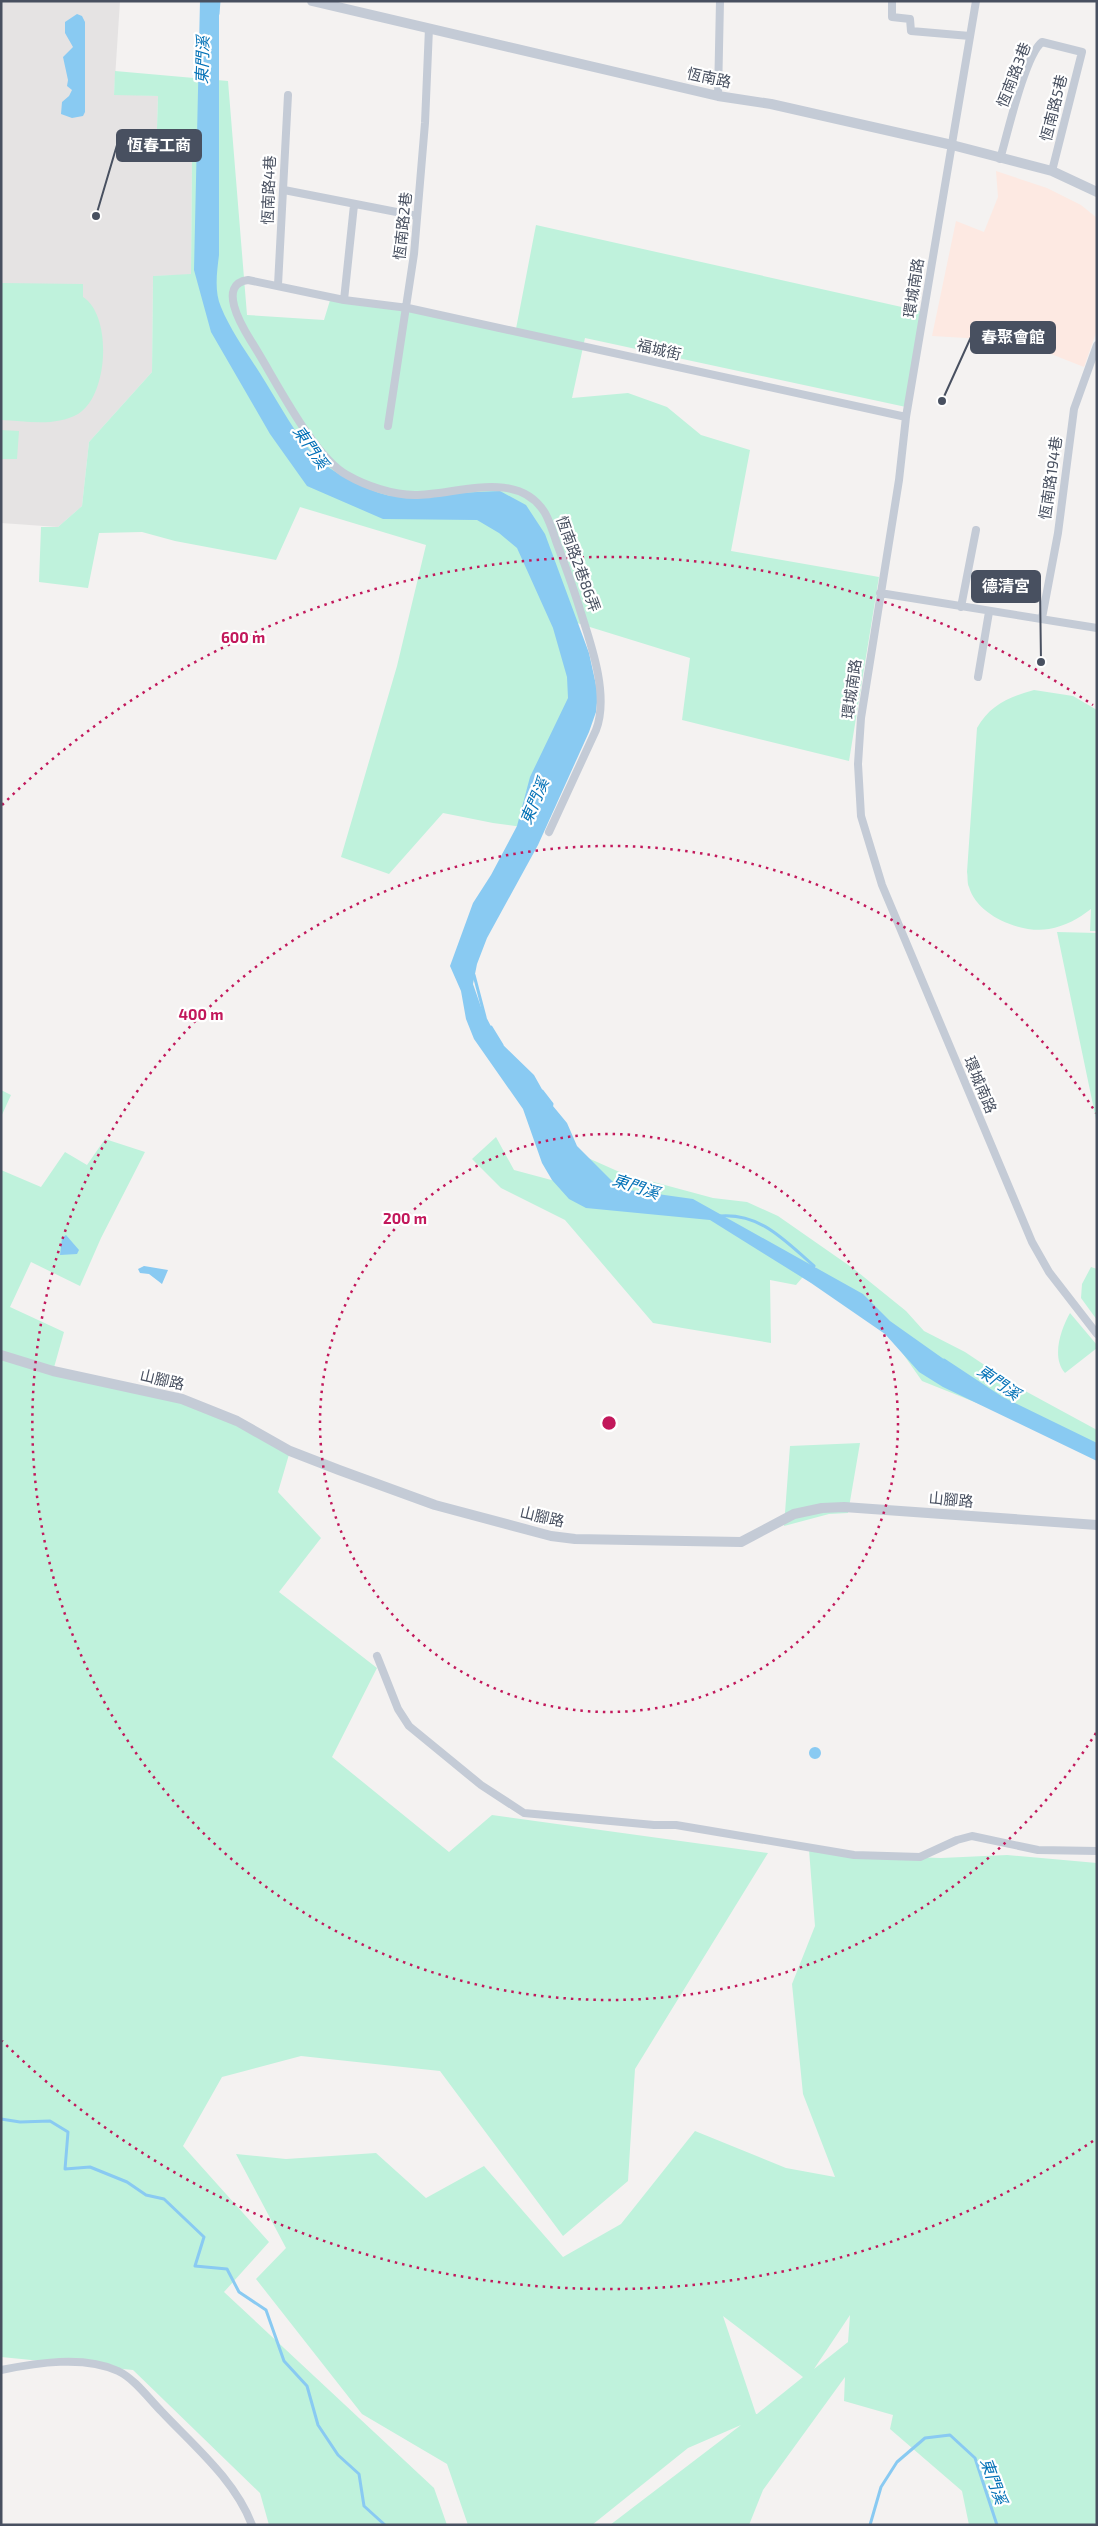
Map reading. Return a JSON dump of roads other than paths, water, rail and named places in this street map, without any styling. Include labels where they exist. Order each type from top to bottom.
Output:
[{"type":"street","name":"恆南路","points":[[312,1],[718,96],[771,104],[952,146],[1052,171],[1097,192]]},
{"type":"street","points":[[718,96],[720,1]]},
{"type":"street","points":[[892,1],[892,17],[910,19],[911,31],[970,36]]},
{"type":"street","name":"環城南路","points":[[976,1],[906,417],[899,480],[861,718],[858,764],[861,816],[882,885],[1032,1242],[1049,1272],[1097,1334]]},
{"type":"street","name":"恆南路2巷","points":[[388,426],[408,308],[417,216],[429,28]]},
{"type":"street","name":"恆南路3巷","points":[[1000,159],[1019,93],[1039,44],[1048,42],[1082,52]]},
{"type":"street","name":"恆南路5巷","points":[[1052,171],[1082,52]]},
{"type":"street","name":"恆南路4巷","points":[[278,285],[288,95]]},
{"type":"street","points":[[284,190],[417,216]]},
{"type":"street","points":[[344,300],[354,205]]},
{"type":"street","name":"恆南路2巷86弄","points":[[408,308],[344,300],[248,280],[238,281],[232,293],[234,306],[244,329],[320,452],[334,466],[347,475],[382,489],[401,494],[416,495],[498,485],[519,492],[532,500],[545,512],[594,652],[602,704],[602,715],[596,730],[549,832]]},
{"type":"street","name":"福城街","points":[[408,308],[906,417]]},
{"type":"street","name":"恆南路194巷","points":[[1042,618],[1058,533],[1074,409],[1097,345]]},
{"type":"street","points":[[961,607],[976,530]]},
{"type":"street","points":[[880,593],[1097,628]]},
{"type":"street","points":[[978,677],[989,612]]},
{"type":"street","name":"山腳路","points":[[1,1355],[53,1371],[182,1399],[237,1420],[290,1451],[339,1470],[435,1504],[557,1538],[741,1542],[794,1514],[836,1507],[1097,1525]]},
{"type":"street","points":[[377,1656],[398,1709],[409,1726],[481,1785],[524,1813],[654,1825],[676,1825],[854,1855],[920,1857],[957,1840],[972,1836],[1038,1850],[1097,1851]]},
{"type":"street","points":[[1,2370],[25,2365],[79,2363],[100,2365],[119,2372],[137,2386],[208,2460],[231,2487],[252,2525]]},
{"type":"water","points":[[200,1],[219,1],[219,255],[217,288],[221,307],[236,336],[301,439],[315,456],[340,475],[372,490],[391,496],[500,491],[526,505],[545,534],[589,653],[598,694],[596,712],[589,732],[538,845],[487,938],[477,964],[473,984],[481,1007],[498,1040],[534,1075],[548,1100],[567,1123],[577,1146],[613,1182],[629,1190],[693,1199],[863,1294],[890,1321],[986,1389],[1097,1443],[1097,1461],[943,1387],[919,1372],[885,1334],[811,1283],[710,1220],[586,1208],[569,1199],[552,1180],[542,1163],[523,1109],[474,1039],[466,1019],[461,991],[450,966],[473,903],[491,875],[517,826],[530,777],[568,698],[567,677],[553,628],[517,548],[499,533],[477,520],[383,519],[307,486],[270,434],[211,332],[194,270]]},
{"type":"water","points":[[77,14],[82,16],[85,22],[85,112],[83,116],[72,118],[61,114],[62,102],[69,96],[72,90],[67,86],[68,80],[63,57],[73,47],[65,33],[65,22]]},
{"type":"water","points":[[66,1235],[79,1250],[77,1254],[60,1255],[62,1238]]},
{"type":"water","points":[[144,1266],[168,1270],[162,1284],[149,1274],[140,1273],[138,1269]]},
{"type":"water","points":[[815,1747],[821,1753],[815,1759],[809,1753]]},
{"type":"waterway","name":"東門溪","points":[[218,14],[219,1]]},
{"type":"waterway","name":"東門溪","points":[[474,975],[485,1017]]},
{"type":"waterway","name":"東門溪","points":[[491,1027],[502,1045]]},
{"type":"waterway","name":"東門溪","points":[[542,1091],[552,1104],[551,1109]]},
{"type":"waterway","name":"東門溪","points":[[720,1216],[735,1216],[760,1224],[782,1238],[814,1266]]},
{"type":"waterway","name":"東門溪","points":[[944,1360],[1000,1397]]},
{"type":"waterway","points":[[1,2119],[20,2122],[50,2121],[68,2132],[65,2169],[90,2167],[127,2182],[146,2195],[164,2199],[204,2237],[195,2266],[227,2269],[239,2292],[266,2310],[284,2361],[307,2386],[318,2425],[338,2455],[359,2474],[364,2506],[385,2525]]},
{"type":"waterway","name":"東門溪","points":[[870,2525],[881,2487],[897,2462],[925,2438],[950,2435],[975,2458],[997,2525]]},
{"type":"place","name":"恆春工商","points":[[96,216]]},
{"type":"place","name":"春聚會館","points":[[942,401]]},
{"type":"place","name":"德清宮","points":[[1041,662]]}]
